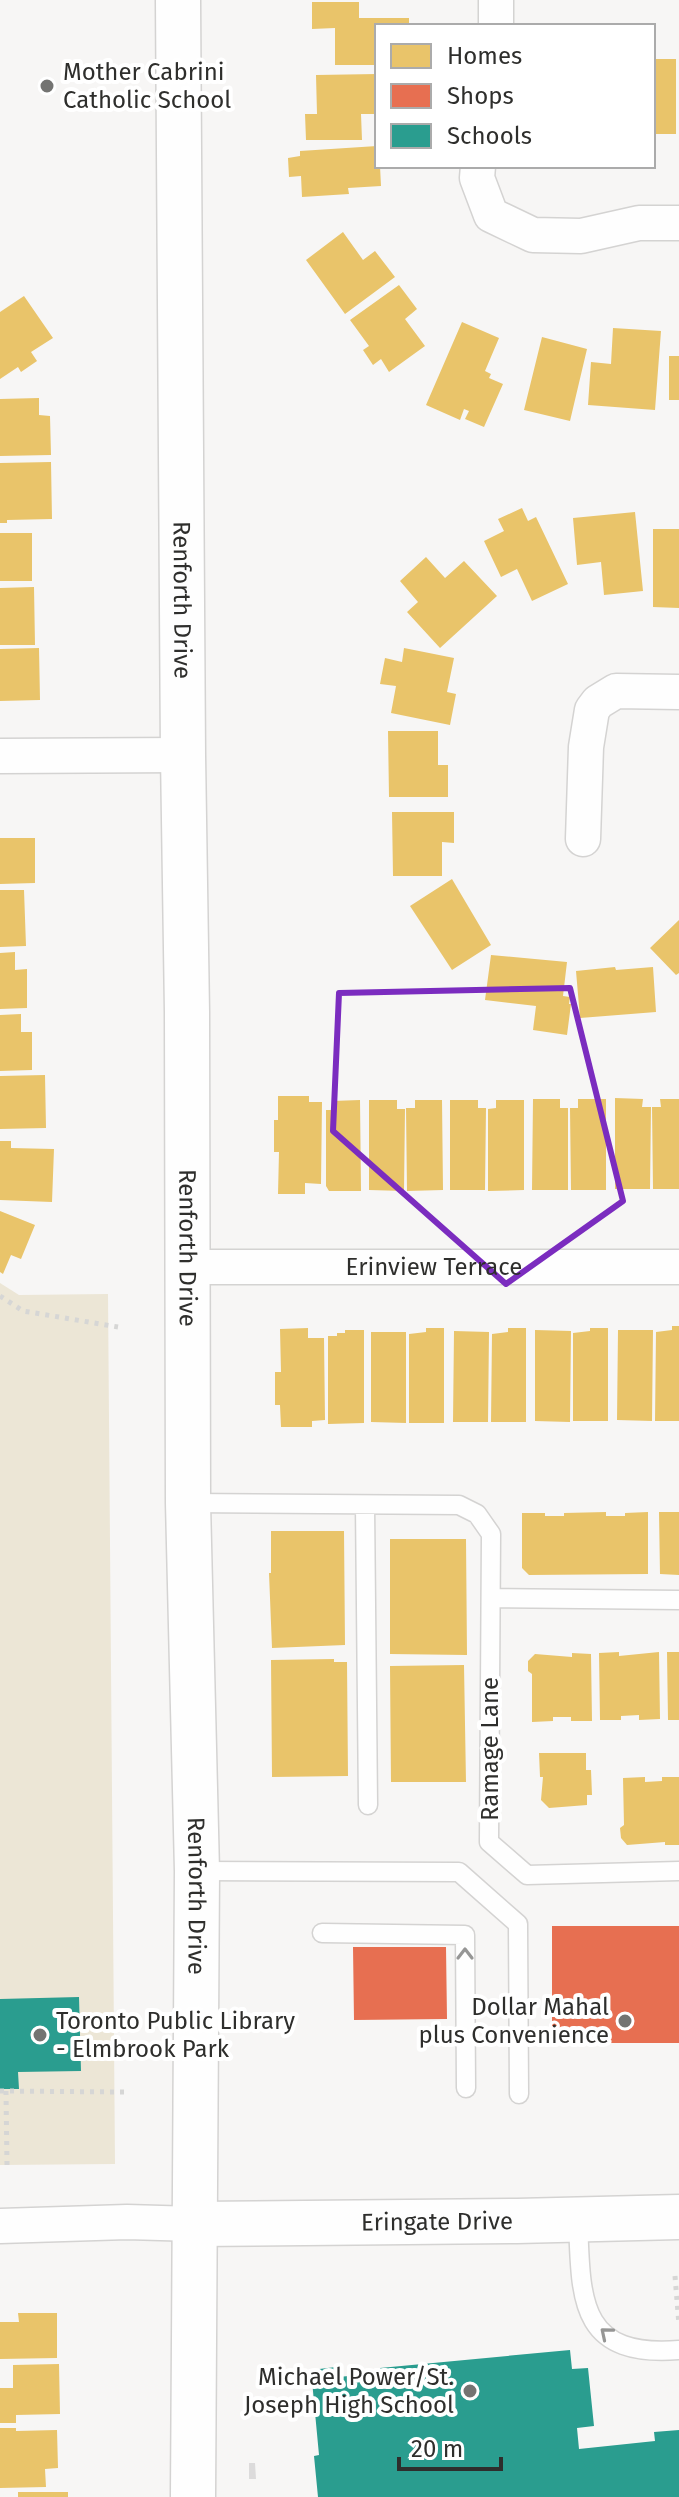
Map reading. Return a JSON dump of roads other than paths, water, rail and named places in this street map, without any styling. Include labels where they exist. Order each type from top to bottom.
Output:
[{"type":"main road","name":"Renforth Drive","points":[[178,0],[188,1503],[197,1871],[193,2497]]},
{"type":"main road","name":"Eringate Drive","points":[[195,2224],[679,2217]]},
{"type":"street","points":[[496,0],[496,24]]},
{"type":"street","points":[[478,168],[477,178],[491,215],[533,235],[581,236],[639,223],[679,223]]},
{"type":"street","points":[[583,839],[586,747],[592,710],[598,702],[616,691],[679,692]]},
{"type":"street","points":[[0,756],[183,755]]},
{"type":"street","name":"Erinview Terrace","points":[[188,1267],[679,1267]]},
{"type":"street","points":[[0,2226],[127,2222],[195,2224]]},
{"type":"lane","name":"Ramage Lane","points":[[188,1503],[459,1505],[477,1514],[491,1534],[489,1842],[527,1875],[679,1871]]},
{"type":"lane","points":[[365,1505],[368,1805]]},
{"type":"lane","points":[[491,1598],[679,1600]]},
{"type":"lane","points":[[197,1871],[459,1872],[518,1924],[519,2094]]},
{"type":"lane","points":[[322,1933],[465,1935],[466,2088]]},
{"type":"lane","points":[[578,2220],[582,2293],[593,2322],[614,2341],[639,2351],[679,2350]]},
{"type":"place","name":"Mother Cabrini Catholic School","points":[[47,86]]},
{"type":"place","name":"Dollar Mahal plus Convenience","points":[[625,2021]]},
{"type":"place","name":"Toronto Public Library - Elmbrook Park","points":[[40,2035]]},
{"type":"place","name":"Michael Power/St. Joseph High School","points":[[470,2391]]}]
